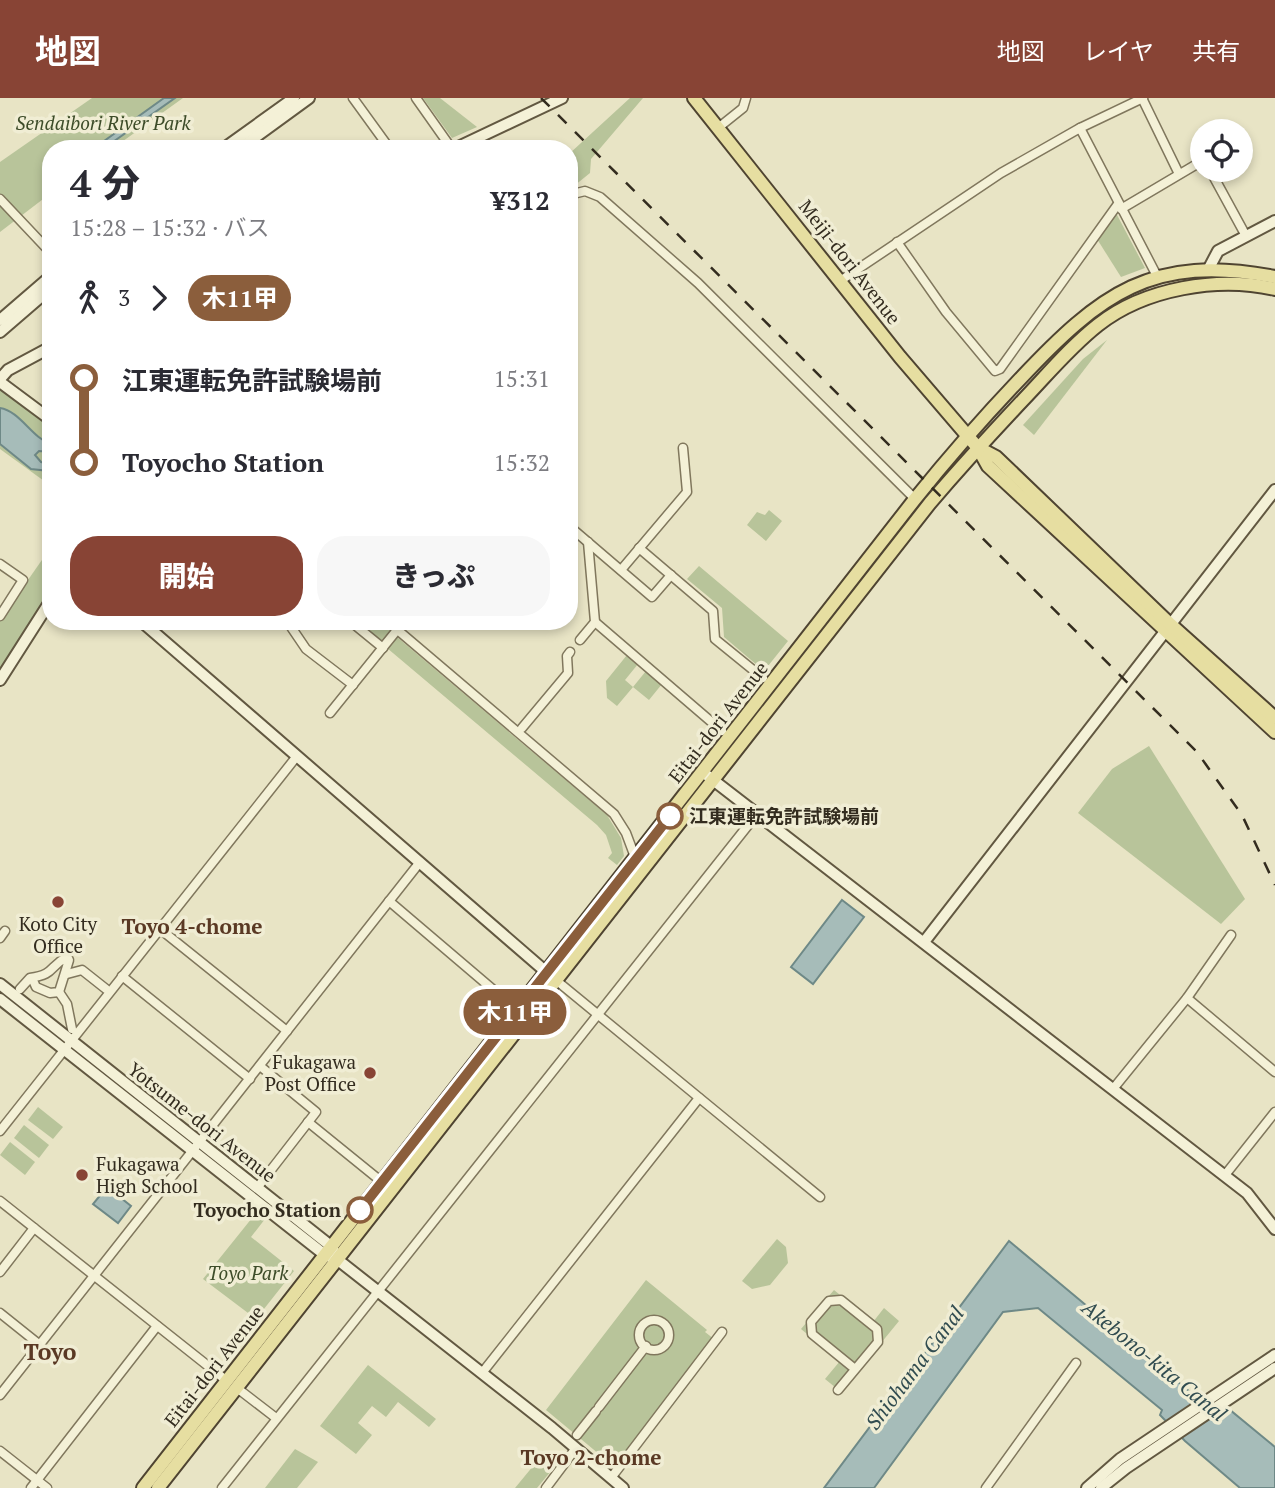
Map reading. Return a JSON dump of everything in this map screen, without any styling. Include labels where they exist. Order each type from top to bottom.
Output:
[{"type":"main road","name":"Meiji-dori Avenue","points":[[694,98],[967,436],[978,448],[996,457],[1275,732]]},
{"type":"main road","name":"Eitai-dori Avenue","points":[[158,1488],[331,1254],[552,976],[641,873],[709,776],[922,490],[967,436],[1076,321],[1114,294],[1158,278],[1208,270],[1275,277]]},
{"type":"main road","name":"Eitai-dori Avenue","points":[[331,1254],[382,1182],[517,1010],[552,976],[636,859],[709,776],[930,503],[978,448],[1080,341],[1098,325],[1129,306],[1175,291],[1216,284],[1243,284],[1275,289]]},
{"type":"main road","name":"Meiji-dori Avenue","points":[[1167,628],[1275,718]]},
{"type":"main road","name":"Eitai-dori Avenue","points":[[143,1488],[232,1385]]},
{"type":"street","points":[[236,140],[294,98]]},
{"type":"street","points":[[251,140],[309,98]]},
{"type":"street","points":[[353,98],[383,140]]},
{"type":"street","points":[[416,98],[446,140]]},
{"type":"street","points":[[472,140],[562,98]]},
{"type":"street","points":[[719,128],[743,108],[746,98]]},
{"type":"street","points":[[840,281],[1001,173],[1080,128],[1143,98],[1179,174]]},
{"type":"street","points":[[1080,128],[1158,278]]},
{"type":"street","points":[[897,242],[946,312],[995,371],[1000,369],[1119,206],[1190,169]]},
{"type":"street","points":[[1217,182],[1246,236]]},
{"type":"street","points":[[578,193],[584,191],[600,197],[698,283],[922,490]]},
{"type":"street","points":[[0,199],[42,244]]},
{"type":"street","points":[[1208,270],[1218,251],[1275,221]]},
{"type":"street","points":[[0,320],[42,284]]},
{"type":"street","points":[[0,332],[42,296]]},
{"type":"street","points":[[42,352],[8,370],[0,381],[42,413]]},
{"type":"street","points":[[621,570],[687,492],[683,448]]},
{"type":"street","points":[[924,942],[1275,491]]},
{"type":"street","points":[[578,534],[652,597],[671,575]]},
{"type":"street","points":[[588,542],[595,622],[722,731]]},
{"type":"street","points":[[639,548],[713,611],[715,639],[763,678]]},
{"type":"street","points":[[0,564],[23,580],[0,616]]},
{"type":"street","points":[[0,680],[42,614]]},
{"type":"street","points":[[580,640],[595,622]]},
{"type":"street","points":[[151,630],[552,976],[820,1197]]},
{"type":"street","points":[[292,630],[306,649],[352,685]]},
{"type":"street","points":[[361,630],[383,648]]},
{"type":"street","points":[[330,713],[396,630]]},
{"type":"street","points":[[398,630],[614,814],[626,833],[641,873]]},
{"type":"street","points":[[522,727],[568,673],[567,656],[570,652]]},
{"type":"street","points":[[0,1131],[297,756]]},
{"type":"street","points":[[709,776],[1224,1175],[1258,1203],[1275,1229]]},
{"type":"street","points":[[222,1488],[376,1290],[757,814]]},
{"type":"street","points":[[0,1395],[420,862]]},
{"type":"street","points":[[389,901],[517,1010]]},
{"type":"street","points":[[160,929],[287,1031]]},
{"type":"street","points":[[1113,1089],[1187,998],[1231,935]]},
{"type":"street","points":[[20,989],[32,978],[47,976],[67,957],[67,974],[60,992]]},
{"type":"street","points":[[67,974],[82,970],[106,989]]},
{"type":"street","points":[[122,976],[250,1079]]},
{"type":"street","points":[[32,978],[36,987],[50,993],[60,992]]},
{"type":"street","name":"Yotsume-dori Avenue","points":[[0,984],[331,1254]]},
{"type":"street","points":[[60,992],[67,1004],[72,1029]]},
{"type":"street","points":[[1187,998],[1275,1072]]},
{"type":"street","name":"Yotsume-dori Avenue","points":[[0,999],[64,1051],[257,1188],[331,1254]]},
{"type":"street","points":[[257,1188],[309,1122],[315,1109],[260,1066]]},
{"type":"street","points":[[482,1373],[699,1098]]},
{"type":"street","points":[[1224,1175],[1275,1112]]},
{"type":"street","points":[[309,1122],[382,1182]]},
{"type":"street","points":[[0,1201],[276,1418]]},
{"type":"street","points":[[0,1272],[34,1228]]},
{"type":"street","points":[[331,1254],[623,1488]]},
{"type":"street","points":[[838,1390],[878,1342],[877,1329],[841,1300],[829,1301],[811,1322],[813,1334],[855,1369]]},
{"type":"street","points":[[0,1313],[40,1345]]},
{"type":"street","points":[[650,1318],[669,1330],[672,1335],[663,1349],[653,1351],[646,1346],[640,1341],[639,1330],[650,1318]]},
{"type":"street","points":[[31,1488],[157,1326]]},
{"type":"street","points":[[611,1478],[722,1332]]},
{"type":"street","points":[[578,1435],[646,1346]]},
{"type":"street","points":[[1101,1488],[1163,1437],[1228,1393],[1275,1355]]},
{"type":"street","points":[[986,1488],[1076,1363]]},
{"type":"street","points":[[1228,1393],[1275,1368]]},
{"type":"street","points":[[1087,1488],[1120,1459],[1163,1437]]},
{"type":"street","points":[[546,1488],[576,1448]]},
{"type":"street","points":[[0,1451],[47,1488]]},
{"type":"green space","name":"Sendaibori River Park","points":[[92,98],[183,98],[125,140],[42,140],[42,200],[0,232],[0,162]]},
{"type":"green space","points":[[423,98],[440,98],[477,127],[452,138]]},
{"type":"green space","points":[[630,98],[643,98],[591,159],[590,173],[578,183],[578,146]]},
{"type":"green space","points":[[1116,213],[1145,268],[1121,277],[1097,239]]},
{"type":"green space","points":[[1107,340],[1034,435],[1023,425],[1083,359]]},
{"type":"green space","points":[[0,386],[42,418],[42,479],[0,449]]},
{"type":"green space","points":[[769,510],[782,521],[766,541],[747,525],[757,512],[765,515]]},
{"type":"green space","points":[[42,560],[42,608],[0,674],[0,620]]},
{"type":"green space","points":[[699,566],[788,641],[764,671],[724,637],[722,608],[687,579]]},
{"type":"green space","points":[[366,630],[389,630],[607,815],[621,838],[624,856],[617,865],[608,858],[612,853],[606,835]]},
{"type":"green space","points":[[627,655],[638,664],[625,680],[633,687],[617,706],[607,698],[606,681]]},
{"type":"green space","points":[[646,671],[662,684],[649,700],[633,687]]},
{"type":"green space","points":[[1149,746],[1245,899],[1221,924],[1078,813],[1112,769]]},
{"type":"green space","points":[[38,1107],[63,1127],[53,1139],[28,1120]]},
{"type":"green space","points":[[24,1125],[49,1145],[39,1158],[14,1138]]},
{"type":"green space","points":[[10,1142],[35,1162],[25,1175],[0,1155]]},
{"type":"green space","name":"Toyo Park","points":[[256,1213],[265,1219],[251,1237],[294,1271],[256,1319],[203,1279]]},
{"type":"green space","points":[[777,1239],[786,1247],[788,1263],[770,1285],[752,1289],[742,1281]]},
{"type":"green space","points":[[646,1280],[707,1330],[705,1332],[714,1339],[617,1469],[546,1410]]},
{"type":"green space","points":[[834,1290],[873,1322],[884,1308],[899,1321],[841,1392],[825,1379],[840,1361],[801,1329]]},
{"type":"green space","points":[[368,1365],[436,1419],[429,1427],[398,1402],[386,1417],[372,1406],[358,1423],[372,1435],[356,1454],[320,1426]]},
{"type":"green space","points":[[295,1449],[318,1462],[297,1488],[265,1488]]},
{"type":"green space","points":[[543,1454],[556,1465],[537,1488],[515,1488]]},
{"type":"water","points":[[164,98],[175,98],[116,140],[106,140]]},
{"type":"water","points":[[0,408],[14,414],[42,439],[42,451],[35,455],[42,462],[42,470],[31,469],[0,444]]},
{"type":"water","points":[[842,900],[864,917],[813,984],[791,967]]},
{"type":"water","points":[[107,1187],[131,1206],[118,1223],[93,1204]]},
{"type":"water","name":"Shiohama Canal","points":[[1009,1241],[1196,1397],[1230,1410],[1275,1447],[1275,1488],[1240,1488],[1185,1441],[1160,1415],[1162,1410],[1038,1308],[1003,1312],[874,1488],[824,1488]]},
{"type":"railway","points":[[541,98],[1197,752],[1242,815],[1275,885]]},
{"type":"bus line","name":"木11甲","points":[[360,1210],[670,816]]},
{"type":"place","name":"江東運転免許試験場前","points":[[670,816]]},
{"type":"place","name":"Koto City Office","points":[[58,902]]},
{"type":"place","name":"Fukagawa Post Office","points":[[370,1073]]},
{"type":"place","name":"Fukagawa High School","points":[[82,1175]]},
{"type":"place","name":"Toyocho Station","points":[[360,1210]]},
{"type":"district","name":"Toyo 4-chome","points":[[192,927]]},
{"type":"district","name":"Toyo","points":[[50,1352]]},
{"type":"district","name":"Toyo 2-chome","points":[[591,1458]]},
{"type":"water label","name":"Akebono-kita Canal","points":[[1154,1361]]}]
